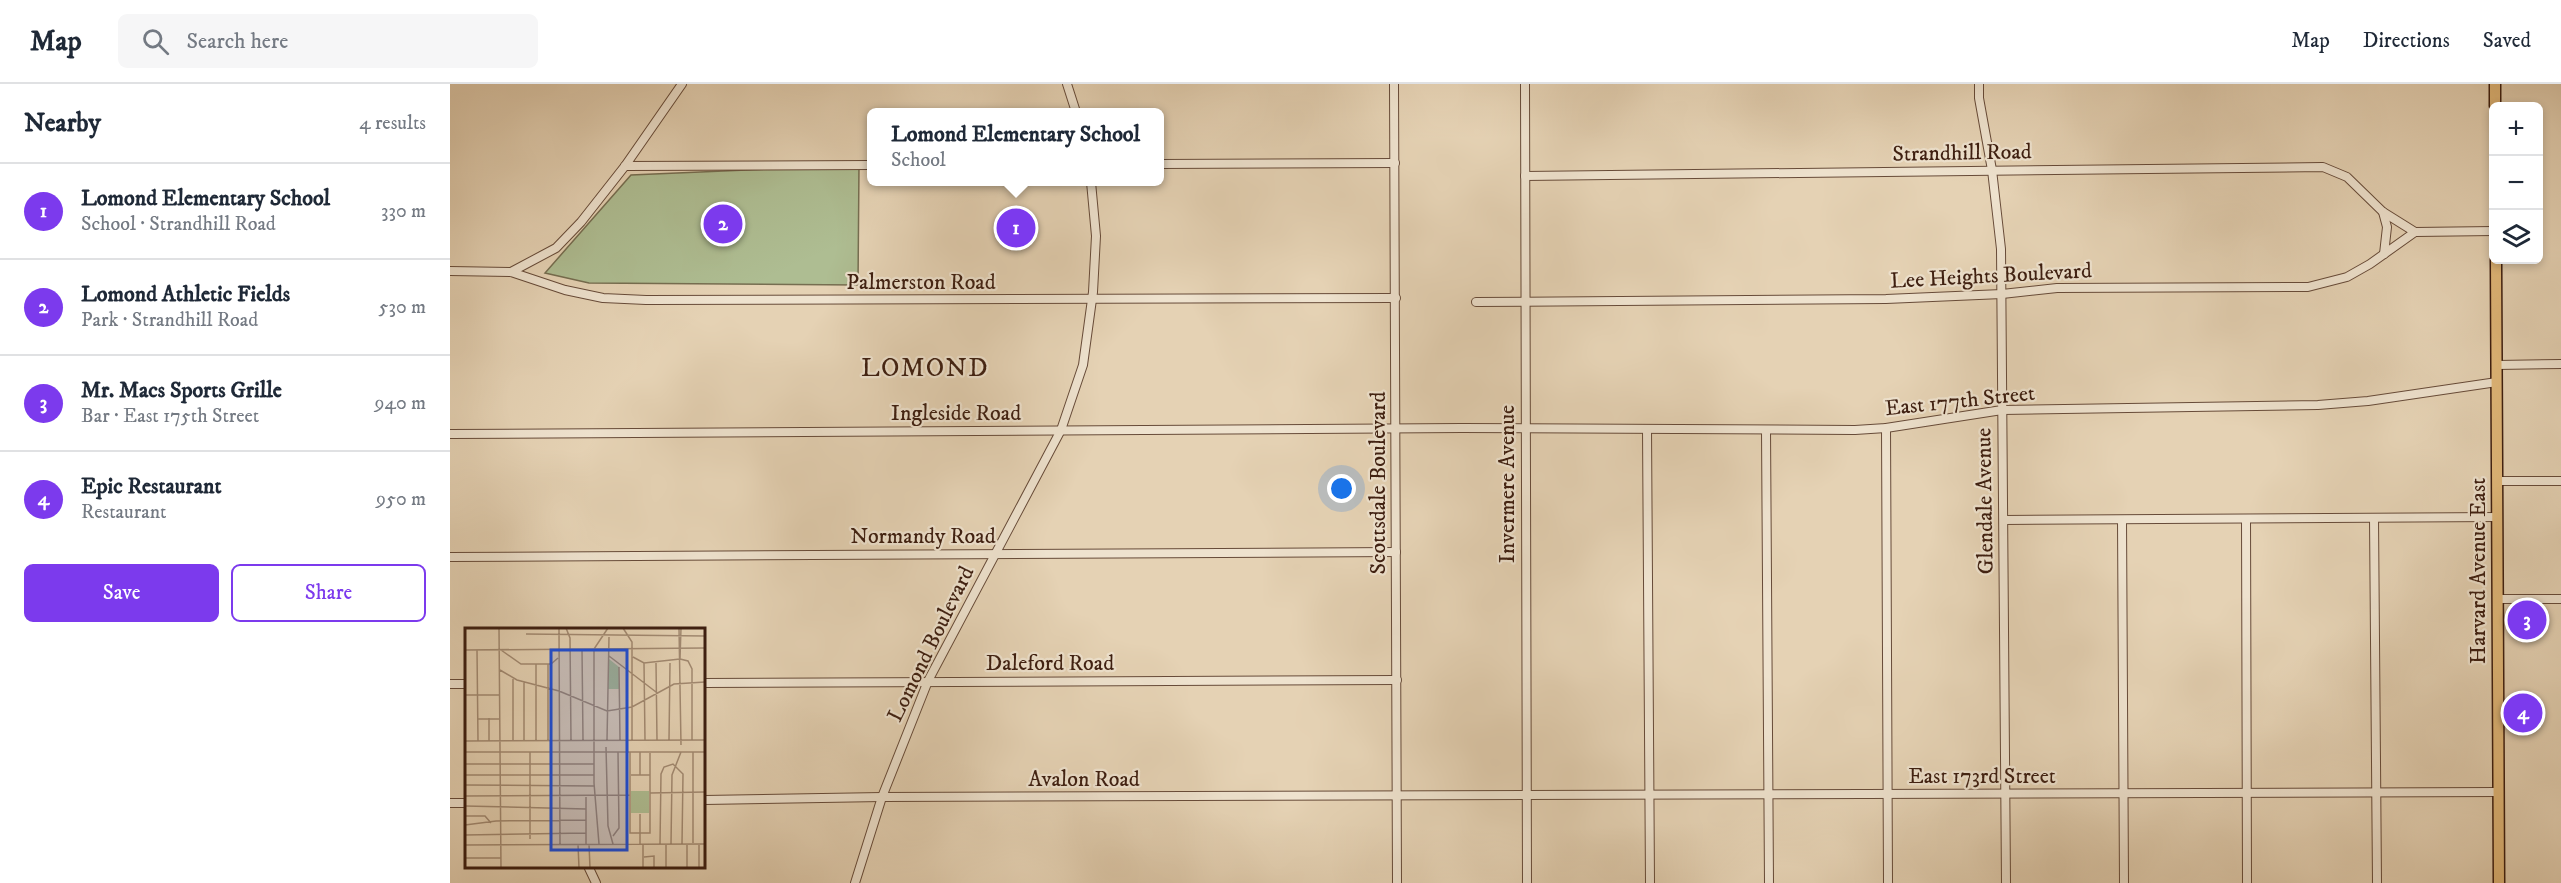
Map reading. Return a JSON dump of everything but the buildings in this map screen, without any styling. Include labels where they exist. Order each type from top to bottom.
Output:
[{"type":"main road","points":[[2495,84],[2495,102]]},
{"type":"main road","name":"Harvard Avenue East","points":[[2496,264],[2499,883]]},
{"type":"street","points":[[511,272],[556,248],[581,222],[625,166],[682,84]]},
{"type":"street","points":[[1067,84],[1075,108]]},
{"type":"street","name":"Scottsdale Boulevard","points":[[1394,84],[1397,883]]},
{"type":"street","name":"Invermere Avenue","points":[[1525,84],[1527,883]]},
{"type":"street","name":"Glendale Avenue","points":[[1979,84],[1979,98],[1992,170],[2001,249],[2006,883]]},
{"type":"street","points":[[1164,164],[1395,163]]},
{"type":"street","points":[[625,166],[867,165]]},
{"type":"street","name":"Strandhill Road","points":[[1525,176],[2323,167],[2348,177],[2383,212],[2415,232]]},
{"type":"street","name":"Lomond Boulevard","points":[[855,883],[882,797],[928,681],[1061,430],[1083,365],[1096,236],[1091,186]]},
{"type":"street","points":[[2383,212],[2387,227],[2384,254]]},
{"type":"street","points":[[2415,232],[2489,231]]},
{"type":"street","name":"Lee Heights Boulevard","points":[[1476,302],[1897,299],[2002,294],[2057,288],[2308,287],[2348,277],[2415,232]]},
{"type":"street","name":"Palmerston Road","points":[[450,271],[511,272],[565,290],[614,298],[1091,300],[1396,298]]},
{"type":"street","points":[[2497,365],[2561,364]]},
{"type":"street","name":"East 177th Street","points":[[1462,428],[1766,430],[1887,428],[2002,410],[2318,405],[2368,401],[2497,382]]},
{"type":"street","name":"Ingleside Road","points":[[450,434],[1462,428]]},
{"type":"street","points":[[1887,428],[1888,883]]},
{"type":"street","points":[[1647,429],[1650,883]]},
{"type":"street","points":[[1766,430],[1769,883]]},
{"type":"street","points":[[2498,481],[2561,481]]},
{"type":"street","points":[[2004,520],[2498,517]]},
{"type":"street","points":[[2374,518],[2377,883]]},
{"type":"street","points":[[2246,519],[2247,883]]},
{"type":"street","points":[[2122,520],[2124,883]]},
{"type":"street","name":"Normandy Road","points":[[450,557],[1396,552]]},
{"type":"street","points":[[2499,599],[2561,599]]},
{"type":"street","name":"Daleford Road","points":[[705,683],[1397,680]]},
{"type":"street","name":"East 173rd Street","points":[[1465,797],[2499,792]]},
{"type":"street","name":"Avalon Road","points":[[705,800],[882,797],[1465,797]]},
{"type":"street","points":[[588,868],[596,883]]},
{"type":"green space","points":[[859,165],[858,285],[589,283],[545,273],[631,175]]},
{"type":"place","name":"Lomond Athletic Fields","points":[[723,224]]},
{"type":"place","name":"Lomond Elementary School","points":[[1016,228]]},
{"type":"place","name":"Mr. Macs Sports Grille","points":[[2527,620]]},
{"type":"place","name":"Epic Restaurant","points":[[2523,713]]},
{"type":"district","name":"LOMOND","points":[[925,368]]}]
